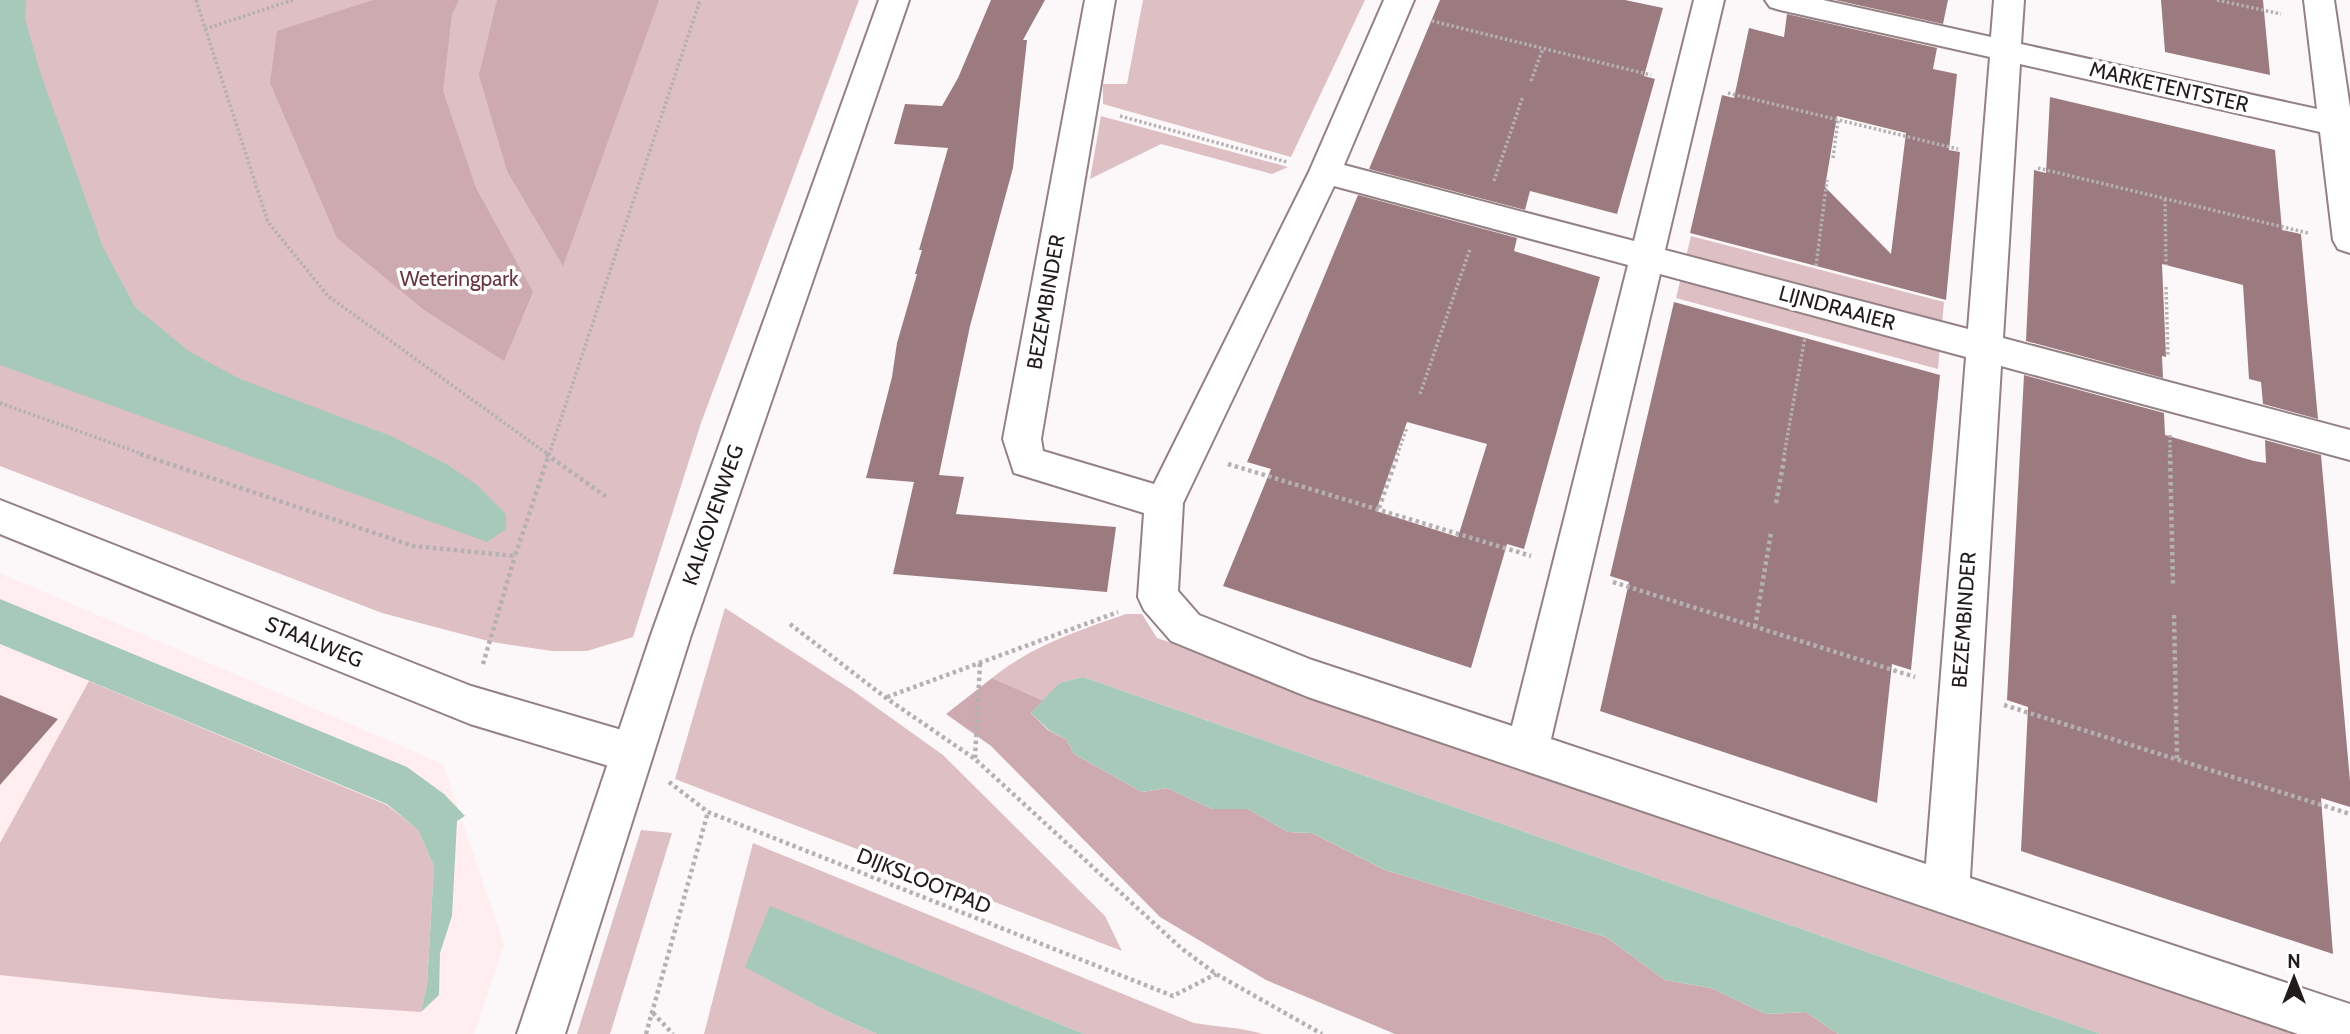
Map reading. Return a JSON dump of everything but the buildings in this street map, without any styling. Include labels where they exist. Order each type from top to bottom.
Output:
[{"type":"street","name":"KALKOVENWEG","points":[[541,1034],[632,753],[894,0]]},
{"type":"street","name":"BEZEMBINDER","points":[[1100,0],[1022,439],[1027,462],[1164,503]]},
{"type":"street","points":[[1527,751],[1709,0]]},
{"type":"street","name":"MARKETENTSTER","points":[[1780,0],[2342,121]]},
{"type":"street","points":[[1984,347],[2009,0]]},
{"type":"street","points":[[1396,6],[1325,172],[1164,503],[1158,597],[1185,628],[1308,678],[2350,1028]]},
{"type":"street","points":[[2320,12],[2342,121],[2350,240]]},
{"type":"street","name":"LIJNDRAAIER","points":[[1325,172],[2350,444]]},
{"type":"street","name":"BEZEMBINDER","points":[[1946,893],[1984,347]]},
{"type":"street","name":"STAALWEG","points":[[0,517],[470,705],[632,753]]},
{"type":"path","points":[[196,0],[268,222],[328,296],[608,498]]},
{"type":"path","points":[[205,29],[293,0]]},
{"type":"path","points":[[470,705],[515,556],[700,0]]},
{"type":"path","points":[[2217,0],[2320,12]]},
{"type":"path","points":[[1396,6],[1543,48],[2310,233]]},
{"type":"path","points":[[1531,81],[1543,48]]},
{"type":"path","points":[[1420,394],[1523,96]]},
{"type":"path","points":[[1081,106],[1325,172]]},
{"type":"path","points":[[1833,158],[1838,120]]},
{"type":"path","points":[[2165,199],[2165,265]]},
{"type":"path","points":[[2166,287],[2173,586]]},
{"type":"path","points":[[0,403],[233,487],[412,546],[515,556]]},
{"type":"path","points":[[1379,508],[1407,427]]},
{"type":"path","points":[[1189,452],[1379,508],[2350,814]]},
{"type":"path","points":[[1755,627],[1771,533]]},
{"type":"path","points":[[886,698],[1158,597]]},
{"type":"path","points":[[2174,615],[2176,760]]},
{"type":"path","points":[[790,624],[886,698],[975,759],[1181,948],[1216,974],[1322,1034]]},
{"type":"path","points":[[975,759],[980,663]]},
{"type":"path","name":"DIJKSLOOTPAD","points":[[632,753],[708,812],[1173,996],[1216,974]]},
{"type":"path","points":[[646,1034],[708,812]]},
{"type":"path","points":[[652,1012],[673,1034]]},
{"type":"shaded area","points":[[0,0],[26,0],[25,19],[41,75],[103,247],[135,307],[190,352],[240,379],[391,436],[448,465],[477,485],[506,514],[506,529],[487,542],[0,365]]},
{"type":"shaded area","points":[[0,573],[443,764],[504,945],[474,1034],[0,1034]]},
{"type":"shaded area","points":[[0,599],[407,767],[444,794],[465,816],[457,821],[452,916],[440,953],[439,995],[421,1012],[427,985],[434,866],[418,830],[387,804],[0,644]]},
{"type":"shaded area","points":[[1083,677],[2101,1034],[1838,1034],[1806,1012],[1766,1014],[1711,988],[1665,980],[1606,937],[1385,870],[1312,833],[1288,832],[1248,809],[1212,809],[1167,788],[1142,792],[1074,754],[1067,740],[1049,730],[1031,713],[1059,683]]},
{"type":"shaded area","points":[[770,906],[1084,1034],[877,1034],[826,1011],[745,967]]},
{"type":"green space","name":"Weteringpark","points":[[0,0],[859,0],[701,423],[633,637],[587,651],[552,651],[492,642],[382,613],[0,466]]},
{"type":"green space","points":[[373,0],[459,0],[452,14],[443,91],[476,188],[533,292],[504,361],[424,310],[337,238],[270,83],[277,31]]},
{"type":"green space","points":[[497,0],[659,0],[563,266],[507,171],[479,75]]},
{"type":"green space","points":[[1143,0],[1365,0],[1291,157],[1103,104],[1103,84],[1127,84]]},
{"type":"green space","points":[[1101,116],[1288,167],[1272,174],[1161,144],[1090,179]]},
{"type":"green space","points":[[1691,236],[1944,302],[1938,369],[1676,298]]},
{"type":"green space","points":[[725,608],[852,690],[943,755],[1105,916],[1122,951],[675,779]]},
{"type":"green space","points":[[1126,614],[1142,614],[1157,638],[2308,1034],[2101,1034],[1083,677],[1059,683],[1044,701],[992,678],[1023,656],[1073,633]]},
{"type":"green space","points":[[992,678],[1044,701],[1031,713],[1048,730],[1067,740],[1074,754],[1142,792],[1167,788],[1212,809],[1248,809],[1288,832],[1312,833],[1385,870],[1606,937],[1665,980],[1711,988],[1766,1014],[1806,1012],[1838,1034],[1395,1034],[1266,980],[1160,917],[991,746],[946,714]]},
{"type":"green space","points":[[89,681],[387,805],[418,830],[434,866],[427,985],[421,1012],[223,999],[0,975],[0,843]]},
{"type":"green space","points":[[641,830],[672,833],[610,1034],[577,1034]]},
{"type":"green space","points":[[753,843],[1194,1023],[1263,1034],[1084,1034],[770,907],[746,967],[826,1011],[877,1034],[704,1034]]}]
